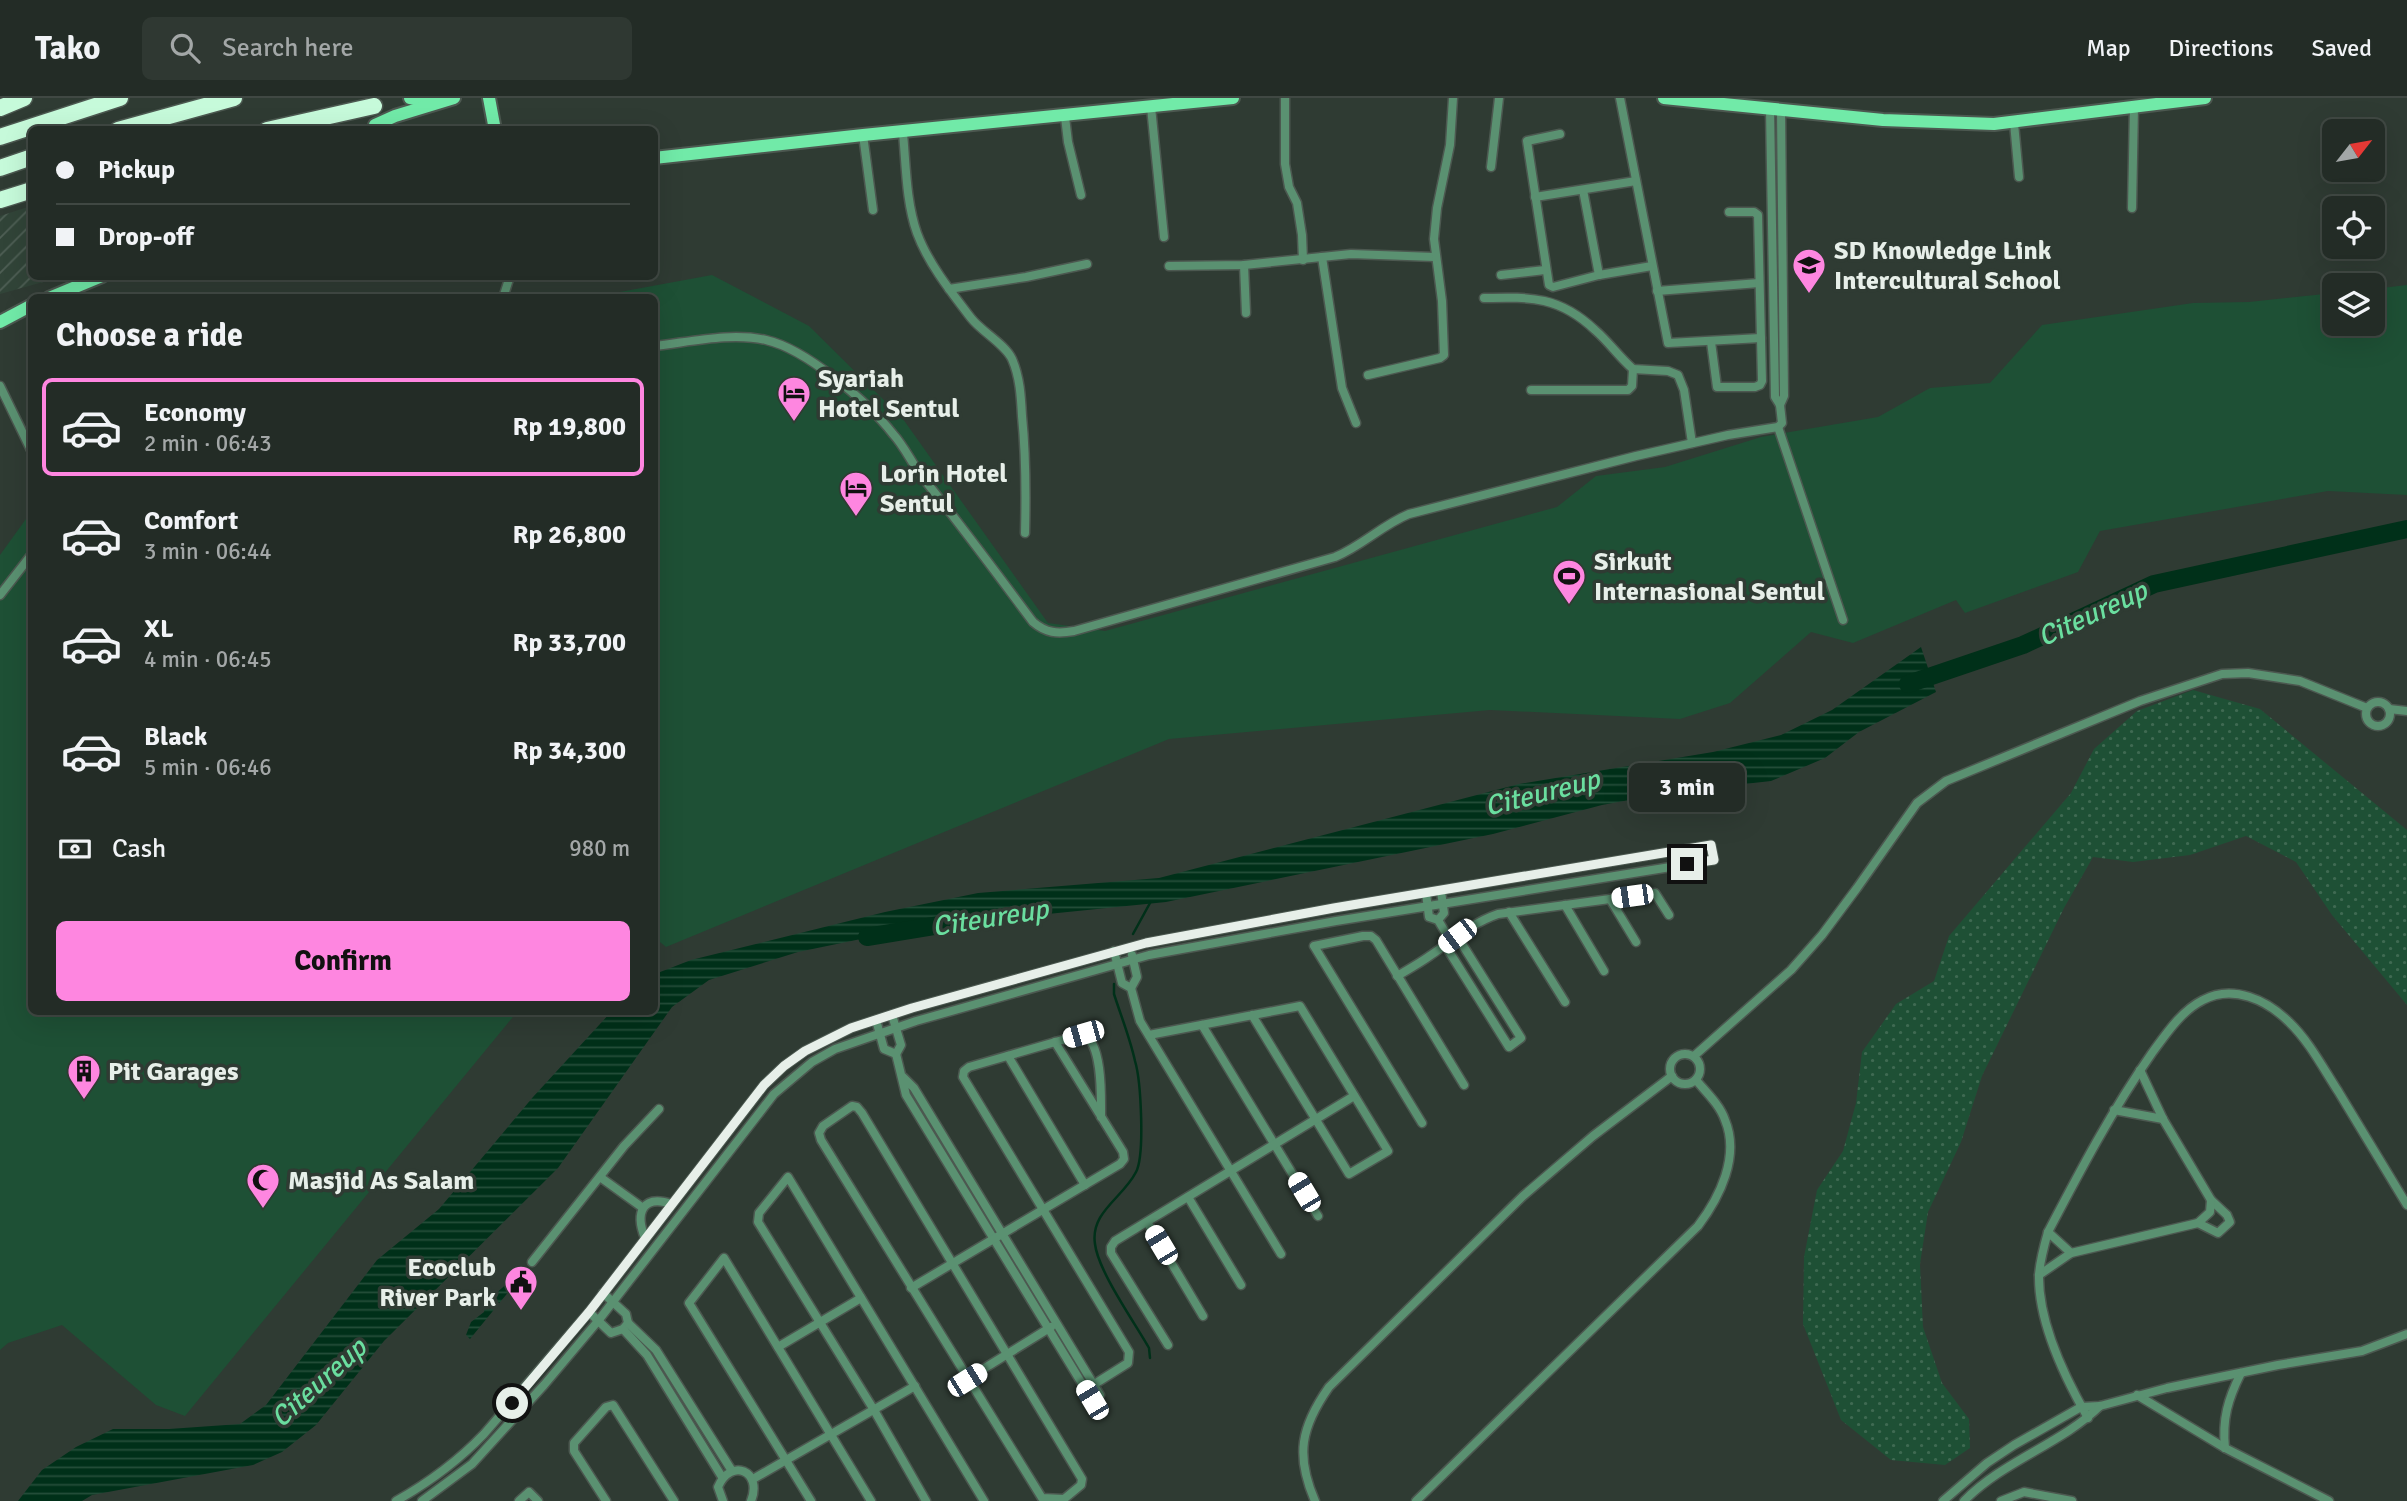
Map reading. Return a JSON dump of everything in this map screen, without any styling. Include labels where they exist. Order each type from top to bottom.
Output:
[{"type":"highway","points":[[0,108],[24,98]]},
{"type":"highway","points":[[34,126],[120,98]]},
{"type":"highway","points":[[132,126],[234,98]]},
{"type":"highway","points":[[282,126],[374,102]]},
{"type":"highway","points":[[0,137],[28,128]]},
{"type":"highway","points":[[0,168],[28,158]]},
{"type":"highway","points":[[0,200],[28,191]]},
{"type":"main road","points":[[410,98],[436,102]]},
{"type":"main road","points":[[378,126],[436,102],[454,98]]},
{"type":"main road","points":[[489,98],[494,126]]},
{"type":"main road","points":[[658,158],[1233,98]]},
{"type":"main road","points":[[1664,98],[1906,121],[2014,123],[2129,104],[2205,98]]},
{"type":"main road","points":[[374,102],[376,126]]},
{"type":"main road","points":[[59,294],[92,280]]},
{"type":"main road","points":[[0,322],[28,308]]},
{"type":"street","points":[[1285,98],[1285,164],[1289,187],[1297,203],[1303,260]]},
{"type":"street","points":[[1368,374],[1444,355],[1442,301],[1434,239],[1437,208],[1450,145],[1453,98]]},
{"type":"street","points":[[1491,167],[1499,98]]},
{"type":"street","points":[[1620,98],[1668,343],[1761,338]]},
{"type":"street","points":[[2129,104],[2132,208]]},
{"type":"street","points":[[1151,107],[1164,237]]},
{"type":"street","points":[[658,346],[732,338],[765,340],[789,348],[839,382],[874,412],[895,435],[921,475],[1033,622],[1049,632],[1061,634],[1335,557],[1357,547],[1409,513],[1692,443],[1778,427],[1782,423],[1780,405],[1775,397],[1776,110]]},
{"type":"street","points":[[1065,117],[1069,150],[1081,195]]},
{"type":"street","points":[[2014,123],[2019,177]]},
{"type":"street","points":[[903,133],[916,231],[950,289],[977,326],[1012,357],[1020,389],[1026,443],[1025,533]]},
{"type":"street","points":[[1560,134],[1527,141],[1549,285],[1553,287],[1599,275],[1652,266]]},
{"type":"street","points":[[863,135],[873,210]]},
{"type":"street","points":[[1535,197],[1636,181]]},
{"type":"street","points":[[1583,190],[1599,275]]},
{"type":"street","points":[[1711,342],[1717,387],[1760,385],[1758,215],[1754,212],[1729,212]]},
{"type":"street","points":[[1169,266],[1244,265],[1351,254],[1435,257]]},
{"type":"street","points":[[1322,257],[1342,388],[1356,423]]},
{"type":"street","points":[[950,289],[1026,278],[1087,264]]},
{"type":"street","points":[[1244,265],[1246,313]]},
{"type":"street","points":[[1501,275],[1545,270]]},
{"type":"street","points":[[1657,291],[1759,283]]},
{"type":"street","points":[[1484,298],[1533,298],[1560,306],[1597,331],[1633,369],[1668,371],[1678,375],[1684,390],[1692,443]]},
{"type":"street","points":[[1531,390],[1628,390],[1632,386],[1633,369]]},
{"type":"street","points":[[0,386],[2,399],[28,445]]},
{"type":"street","points":[[1778,427],[1843,620]]},
{"type":"street","points":[[0,595],[28,559]]},
{"type":"street","points":[[1694,1056],[1791,970],[1850,897],[1917,803],[1946,781],[2140,701],[2222,674],[2248,673],[2300,681],[2367,708]]},
{"type":"street","points":[[2367,708],[2371,704],[2381,702],[2389,709],[2407,711]]},
{"type":"street","points":[[2367,708],[2368,720],[2379,726],[2387,722],[2389,709]]},
{"type":"street","points":[[396,1501],[468,1450],[589,1312],[764,1085],[784,1066],[829,1038],[892,1015],[1130,947],[1334,908],[1711,845],[1714,860],[1336,921],[1133,960],[896,1027],[855,1041],[812,1062],[774,1094],[613,1302],[502,1433],[472,1464],[422,1501]]},
{"type":"street","points":[[1438,920],[1444,913],[1441,891]]},
{"type":"street","points":[[1397,975],[1483,919],[1509,912],[1655,892],[1669,915]]},
{"type":"street","points":[[1426,893],[1429,917],[1438,920],[1447,935],[1445,945],[1509,1047],[1521,1038],[1457,936]]},
{"type":"street","points":[[1610,899],[1636,942]]},
{"type":"street","points":[[1565,905],[1604,971]]},
{"type":"street","points":[[1509,912],[1565,1002]]},
{"type":"street","points":[[1447,935],[1457,936]]},
{"type":"street","points":[[1422,1123],[1314,946],[1371,936],[1376,940],[1464,1085]]},
{"type":"street","points":[[1130,947],[1137,976],[1130,988]]},
{"type":"street","points":[[1114,951],[1122,983],[1130,988],[1140,1021],[1281,1254]]},
{"type":"street","points":[[2088,1418],[2054,1347],[2040,1299],[2039,1275],[2048,1232],[2114,1110],[2140,1070],[2169,1029],[2204,999],[2232,993],[2246,995],[2261,1001],[2290,1022],[2304,1039],[2407,1205]]},
{"type":"street","points":[[1149,1035],[1252,1015],[1300,1006],[1388,1150],[1349,1174],[1252,1015]]},
{"type":"street","points":[[892,1015],[901,1045],[895,1054]]},
{"type":"street","points":[[876,1020],[884,1049],[895,1054],[906,1095],[998,1236],[1092,1400],[1100,1395],[1052,1326]]},
{"type":"street","points":[[1202,1025],[1318,1216]]},
{"type":"street","points":[[1093,1384],[1128,1363],[1129,1352],[963,1077],[964,1072],[970,1067],[1083,1034],[1089,1037],[1093,1044],[1100,1077],[1101,1117]]},
{"type":"street","points":[[911,1288],[1120,1164],[1124,1159],[1123,1152],[1055,1042]]},
{"type":"street","points":[[1683,1053],[1694,1056],[1700,1065],[1699,1076],[1686,1084],[1672,1076],[1670,1064],[1683,1053]]},
{"type":"street","points":[[1007,1056],[1085,1185]]},
{"type":"street","points":[[2140,1070],[2163,1119],[2211,1200],[2227,1215],[2230,1222],[2218,1233],[2198,1223]]},
{"type":"street","points":[[1315,1501],[1303,1465],[1304,1437],[1309,1418],[1329,1387],[1523,1196],[1593,1136],[1672,1076]]},
{"type":"street","points":[[1416,1501],[1698,1226],[1714,1204],[1727,1172],[1729,1137],[1721,1112],[1696,1080]]},
{"type":"street","points":[[1168,1345],[1111,1253],[1115,1241],[1354,1096]]},
{"type":"street","points":[[852,1106],[862,1112],[1082,1479],[1082,1485],[1064,1499],[1042,1498],[911,1288],[821,1140],[819,1133],[823,1126],[852,1106]]},
{"type":"street","points":[[532,1262],[624,1146],[659,1109]]},
{"type":"street","points":[[2114,1110],[2163,1119]]},
{"type":"street","points":[[600,1177],[643,1208]]},
{"type":"street","points":[[926,1501],[874,1410],[758,1222],[759,1213],[788,1177],[984,1501]]},
{"type":"street","points":[[1188,1197],[1241,1285]]},
{"type":"street","points":[[645,1238],[639,1217],[643,1208],[650,1202],[660,1200],[672,1204]]},
{"type":"street","points":[[2039,1275],[2071,1253],[2198,1223],[2210,1212],[2211,1200]]},
{"type":"street","points":[[1147,1222],[1203,1316]]},
{"type":"street","points":[[2048,1232],[2071,1253]]},
{"type":"street","points":[[811,1501],[689,1303],[724,1258],[870,1501]]},
{"type":"street","points":[[603,1293],[626,1314],[625,1326],[640,1345],[722,1477]]},
{"type":"street","points":[[778,1347],[861,1298]]},
{"type":"street","points":[[589,1312],[611,1334],[625,1326]]},
{"type":"street","points":[[625,1326],[656,1350],[732,1471]]},
{"type":"street","points":[[967,1380],[1052,1326]]},
{"type":"street","points":[[1943,1501],[2014,1444],[2081,1407],[2100,1406],[2137,1395],[2241,1373],[2362,1351],[2407,1334]]},
{"type":"street","points":[[647,1356],[656,1350]]},
{"type":"street","points":[[2225,1448],[2223,1432],[2226,1407],[2241,1373]]},
{"type":"street","points":[[753,1479],[915,1386]]},
{"type":"street","points":[[2137,1395],[2225,1448],[2329,1501]]},
{"type":"street","points":[[606,1501],[574,1451],[574,1443],[606,1407],[613,1405],[674,1501]]},
{"type":"street","points":[[1968,1500],[2015,1462],[2088,1418],[2100,1406]]},
{"type":"street","points":[[720,1500],[718,1488],[722,1477],[732,1471],[744,1472],[753,1479],[755,1491],[751,1501]]},
{"type":"street","points":[[1426,1501],[1430,1488]]},
{"type":"street","points":[[519,1501],[530,1492],[538,1501]]},
{"type":"street","points":[[2001,1501],[2024,1492],[2072,1501]]},
{"type":"shaded area","points":[[28,207],[28,280],[50,280],[0,294],[0,216]]},
{"type":"shaded area","name":"Sirkuit Internasional Sentul","points":[[712,275],[809,326],[903,419],[1048,623],[1105,631],[1557,507],[1596,476],[1665,467],[1761,437],[1878,417],[1930,388],[1990,383],[2042,325],[2193,303],[2249,302],[2322,294],[2322,336],[2385,336],[2385,288],[2407,285],[2407,495],[2328,491],[2100,531],[2078,572],[1965,613],[1956,600],[1853,643],[1811,632],[1730,703],[1680,719],[1490,710],[1169,739],[666,947],[658,940],[658,294],[609,294]]},
{"type":"shaded area","points":[[28,516],[28,1015],[515,1015],[185,1416],[156,1405],[62,1325],[8,1343],[0,1350],[0,555]]},
{"type":"shaded area","points":[[2193,690],[2260,709],[2407,830],[2407,1005],[2332,915],[2296,862],[2246,836],[2190,855],[2133,862],[2093,857],[2064,908],[1982,1076],[1961,1142],[1928,1212],[1920,1264],[1923,1327],[1942,1383],[1969,1419],[1970,1448],[1945,1465],[1891,1460],[1841,1420],[1803,1324],[1804,1257],[1817,1190],[1843,1151],[1856,1103],[1862,1052],[1896,1004],[1934,981],[1949,936],[2071,793],[2094,749],[2137,711]]},
{"type":"water","points":[[1921,647],[1936,692],[1859,732],[1825,758],[1771,781],[1673,792],[1602,805],[1493,834],[1166,902],[919,927],[798,952],[709,980],[672,1007],[558,1168],[384,1341],[316,1425],[282,1452],[253,1465],[92,1495],[82,1501],[18,1501],[42,1470],[76,1447],[113,1429],[169,1429],[240,1424],[266,1405],[377,1260],[439,1209],[533,1097],[608,1015],[658,1015],[658,973],[691,960],[885,912],[978,893],[1159,878],[1519,784],[1713,752],[1781,735],[1832,710]]},
{"type":"water","points":[[510,1281],[515,1284],[470,1339],[466,1335],[471,1322],[484,1312],[486,1302]]},
{"type":"waterway","name":"Citeureup","points":[[1908,684],[2023,645],[2154,584],[2407,529]]},
{"type":"waterway","points":[[1133,934],[1150,903]]},
{"type":"waterway","name":"Citeureup","points":[[867,937],[964,921]]},
{"type":"waterway","points":[[1114,984],[1114,994],[1137,1071],[1141,1118],[1140,1150],[1136,1172],[1097,1223],[1095,1244],[1103,1268],[1118,1297],[1149,1348],[1150,1358]]},
{"type":"place","name":"SD Knowledge Link Intercultural School","points":[[1809,295]]},
{"type":"place","name":"Syariah Hotel Sentul","points":[[794,423]]},
{"type":"place","name":"Lorin Hotel Sentul","points":[[856,518]]},
{"type":"place","name":"Sirkuit Internasional Sentul","points":[[1569,606]]},
{"type":"place","name":"Pit Garages","points":[[84,1101]]},
{"type":"place","name":"Masjid As Salam","points":[[263,1210]]},
{"type":"place","name":"Ecoclub River Park","points":[[521,1312]]},
{"type":"route","points":[[512,1403],[589,1312],[764,1085],[784,1066],[829,1038],[912,1008],[1146,943],[1334,908],[1711,845],[1714,860],[1687,864]]}]
